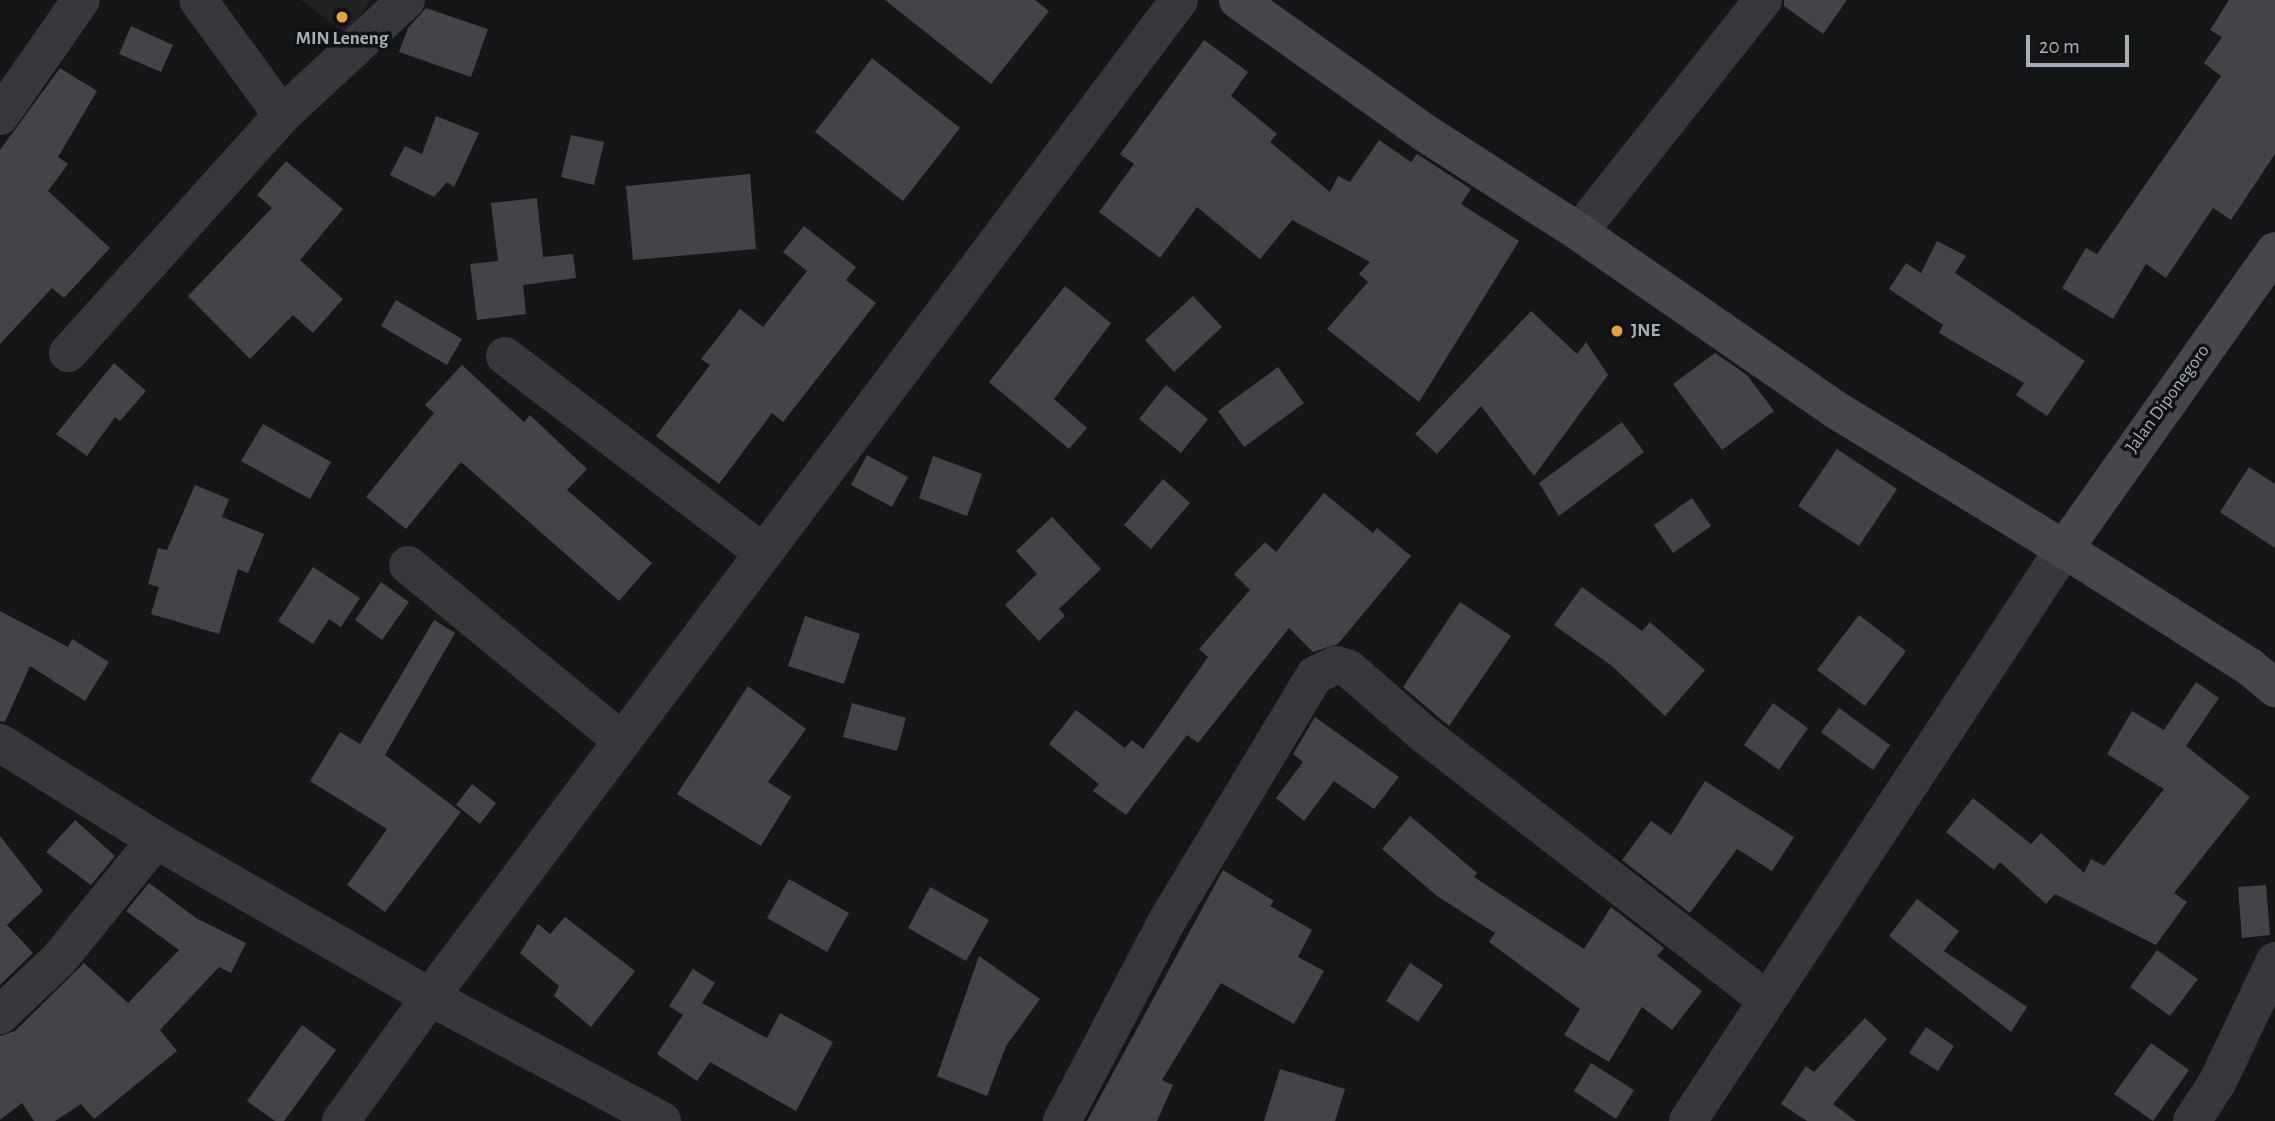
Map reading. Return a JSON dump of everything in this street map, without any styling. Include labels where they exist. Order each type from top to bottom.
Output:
[{"type":"main road","points":[[1238,0],[1425,133],[1579,232],[1836,410],[2064,549],[2250,667],[2275,688]]},
{"type":"main road","name":"Jalan Diponegoro","points":[[2064,549],[2275,251]]},
{"type":"street","points":[[0,116],[81,0]]},
{"type":"street","points":[[198,0],[282,115]]},
{"type":"street","points":[[68,353],[282,115],[406,0]]},
{"type":"street","points":[[341,1121],[430,996],[621,740],[1179,0]]},
{"type":"street","points":[[1579,232],[1763,0]]},
{"type":"street","points":[[505,356],[762,552]]},
{"type":"street","points":[[1688,1121],[1765,999],[2064,549]]},
{"type":"street","points":[[408,565],[621,740]]},
{"type":"street","points":[[1062,1121],[1167,921],[1315,675],[1336,665],[1349,669],[1436,743],[1765,999]]},
{"type":"street","points":[[0,743],[156,841],[430,996],[662,1121]]},
{"type":"street","points":[[0,1015],[60,958],[156,841]]},
{"type":"street","points":[[2192,1121],[2217,1083],[2275,961]]},
{"type":"shaded area","name":"MIN Leneng","points":[[301,0],[370,0],[348,35]]},
{"type":"building","points":[[885,0],[1035,0],[1049,11],[991,84]]},
{"type":"building","points":[[1784,0],[1847,0],[1823,34],[1784,6]]},
{"type":"building","points":[[2229,0],[2275,0],[2275,154],[2231,220],[2213,208],[2166,278],[2146,264],[2113,319],[2062,288],[2086,248],[2097,254],[2221,76],[2204,63],[2222,37],[2210,30]]},
{"type":"building","points":[[426,8],[488,29],[471,77],[399,52],[408,28]]},
{"type":"building","points":[[131,26],[173,45],[161,72],[119,54]]},
{"type":"building","points":[[1204,40],[1248,72],[1231,96],[1277,134],[1270,142],[1330,192],[1338,176],[1350,182],[1379,140],[1411,162],[1417,154],[1471,189],[1461,204],[1519,241],[1419,402],[1327,329],[1368,282],[1359,274],[1370,262],[1292,220],[1260,259],[1197,207],[1160,258],[1099,212],[1134,164],[1120,154]]},
{"type":"building","points":[[872,58],[960,128],[903,201],[815,132]]},
{"type":"building","points":[[60,68],[97,91],[58,157],[68,164],[48,191],[110,248],[64,298],[52,288],[0,344],[0,150]]},
{"type":"building","points":[[436,116],[479,133],[454,187],[447,182],[434,197],[390,175],[405,146],[422,154]]},
{"type":"building","points":[[571,135],[604,142],[594,185],[561,177]]},
{"type":"building","points":[[286,161],[343,209],[300,260],[343,299],[313,333],[293,315],[250,359],[188,296],[272,208],[257,195]]},
{"type":"building","points":[[750,174],[756,249],[633,260],[626,186]]},
{"type":"building","points":[[537,198],[543,257],[573,254],[576,278],[523,285],[526,314],[477,320],[470,264],[498,261],[491,203]]},
{"type":"building","points":[[804,226],[856,267],[846,280],[876,303],[783,422],[772,413],[719,484],[656,436],[710,365],[701,359],[740,309],[763,327],[807,271],[783,252]]},
{"type":"building","points":[[1937,241],[1966,256],[1955,273],[2085,361],[2047,416],[2016,395],[2024,383],[1939,333],[1943,325],[1889,289],[1906,263],[1921,273]]},
{"type":"building","points":[[1065,286],[1111,323],[1054,399],[1087,428],[1069,449],[989,382]]},
{"type":"building","points":[[1193,296],[1222,327],[1174,372],[1145,340]]},
{"type":"building","points":[[396,300],[462,339],[447,365],[381,326]]},
{"type":"building","points":[[1531,311],[1577,354],[1586,342],[1608,375],[1534,476],[1481,406],[1437,454],[1415,434]]},
{"type":"building","points":[[1715,353],[1747,375],[1774,411],[1722,450],[1673,384]]},
{"type":"building","points":[[114,363],[146,391],[120,421],[115,417],[87,456],[56,434]]},
{"type":"building","points":[[462,365],[524,422],[530,415],[587,469],[567,490],[652,563],[619,601],[461,462],[406,529],[366,497],[434,413],[425,405]]},
{"type":"building","points":[[1278,367],[1304,403],[1244,447],[1218,411]]},
{"type":"building","points":[[1166,385],[1208,419],[1181,453],[1139,419]]},
{"type":"building","points":[[1622,422],[1644,452],[1559,516],[1539,483]]},
{"type":"building","points":[[263,424],[331,462],[310,499],[241,461]]},
{"type":"building","points":[[1837,449],[1897,489],[1859,546],[1798,506]]},
{"type":"building","points":[[867,455],[908,477],[892,507],[851,485]]},
{"type":"building","points":[[933,456],[982,474],[967,516],[919,498]]},
{"type":"building","points":[[2249,467],[2275,484],[2275,548],[2220,512]]},
{"type":"building","points":[[1163,479],[1190,503],[1151,549],[1124,525]]},
{"type":"building","points":[[195,485],[229,499],[222,517],[264,534],[248,573],[238,569],[219,634],[151,614],[159,587],[148,584],[158,548],[167,550]]},
{"type":"building","points":[[1324,493],[1373,533],[1377,528],[1411,556],[1338,644],[1313,652],[1289,628],[1198,743],[1187,735],[1126,815],[1093,791],[1099,784],[1049,744],[1076,710],[1125,748],[1132,740],[1143,749],[1208,657],[1199,649],[1250,590],[1234,574],[1265,542],[1276,552]]},
{"type":"building","points":[[1692,498],[1711,526],[1673,553],[1654,525]]},
{"type":"building","points":[[1052,517],[1101,569],[1059,609],[1065,616],[1039,641],[1005,605],[1037,574],[1016,551]]},
{"type":"building","points":[[313,567],[360,598],[341,627],[329,619],[313,644],[278,621]]},
{"type":"building","points":[[381,582],[409,602],[382,640],[355,620]]},
{"type":"building","points":[[1582,587],[1642,631],[1650,622],[1705,670],[1665,716],[1612,666],[1554,625]]},
{"type":"building","points":[[1460,602],[1511,636],[1449,726],[1403,687]]},
{"type":"building","points":[[0,611],[68,647],[72,639],[109,662],[85,701],[30,666],[5,722],[0,721]]},
{"type":"building","points":[[1859,615],[1906,651],[1865,706],[1817,670]]},
{"type":"building","points":[[805,616],[860,634],[844,684],[788,666]]},
{"type":"building","points":[[434,620],[455,633],[385,755],[461,812],[385,912],[347,885],[387,829],[310,781],[340,732],[360,744]]},
{"type":"building","points":[[2196,682],[2219,698],[2186,746],[2250,797],[2174,893],[2187,902],[2156,945],[2055,894],[2046,904],[2000,862],[1994,870],[1946,832],[1973,798],[2031,844],[2041,833],[2084,873],[2091,859],[2104,866],[2164,789],[2107,754],[2132,711],[2164,730]]},
{"type":"building","points":[[748,686],[806,729],[768,782],[791,797],[761,846],[677,794]]},
{"type":"building","points":[[852,703],[906,718],[897,751],[843,737]]},
{"type":"building","points":[[1773,703],[1808,728],[1779,770],[1744,745]]},
{"type":"building","points":[[1839,708],[1890,745],[1873,770],[1821,732]]},
{"type":"building","points":[[1315,717],[1399,777],[1374,809],[1334,781],[1304,821],[1276,798],[1303,762],[1293,754]]},
{"type":"building","points":[[1705,781],[1794,837],[1772,871],[1737,849],[1690,913],[1622,860],[1651,821],[1671,835]]},
{"type":"building","points":[[472,784],[496,803],[480,824],[456,805]]},
{"type":"building","points":[[1410,816],[1477,873],[1474,877],[1584,949],[1611,907],[1664,948],[1657,956],[1702,991],[1672,1030],[1642,1007],[1609,1062],[1564,1035],[1580,1009],[1489,942],[1495,933],[1437,896],[1382,849]]},
{"type":"building","points":[[75,820],[115,856],[91,885],[46,852]]},
{"type":"building","points":[[0,836],[43,891],[7,925],[33,953],[0,985]]},
{"type":"building","points":[[1223,870],[1274,901],[1270,906],[1312,930],[1298,957],[1324,971],[1294,1024],[1221,983],[1162,1080],[1173,1085],[1157,1121],[1087,1121]]},
{"type":"building","points":[[789,879],[849,913],[827,952],[767,918]]},
{"type":"building","points":[[149,883],[196,918],[246,943],[231,973],[219,967],[160,1030],[177,1051],[94,1119],[81,1104],[55,1121],[34,1121],[22,1103],[0,1120],[0,1036],[15,1031],[84,963],[128,1003],[179,950],[126,911]]},
{"type":"building","points":[[2266,885],[2270,935],[2242,938],[2238,887]]},
{"type":"building","points":[[930,887],[989,920],[966,961],[908,928]]},
{"type":"building","points":[[1917,899],[1959,931],[1944,951],[2027,1007],[2011,1032],[1889,936]]},
{"type":"building","points":[[565,917],[635,971],[591,1027],[554,996],[559,986],[520,953],[538,924],[550,934]]},
{"type":"building","points":[[2157,950],[2198,979],[2170,1016],[2130,987]]},
{"type":"building","points":[[979,956],[1040,999],[1006,1046],[987,1096],[937,1076]]},
{"type":"building","points":[[1410,963],[1443,985],[1418,1022],[1386,1001]]},
{"type":"building","points":[[693,969],[715,983],[702,1003],[767,1038],[780,1013],[833,1042],[796,1111],[710,1062],[697,1081],[657,1054],[683,1015],[669,1006]]},
{"type":"building","points":[[1865,1018],[1887,1039],[1833,1104],[1856,1121],[1807,1121],[1781,1104],[1806,1066],[1814,1072]]},
{"type":"building","points":[[302,1025],[336,1050],[284,1121],[275,1121],[247,1101]]},
{"type":"building","points":[[1926,1027],[1954,1046],[1938,1071],[1909,1053]]},
{"type":"building","points":[[2151,1043],[2189,1070],[2153,1121],[2114,1094]]},
{"type":"building","points":[[1591,1063],[1634,1090],[1616,1119],[1574,1091]]},
{"type":"building","points":[[1280,1069],[1345,1089],[1335,1121],[1264,1121]]},
{"type":"place","name":"MIN Leneng","points":[[342,17]]},
{"type":"place","name":"JNE","points":[[1617,331]]}]
